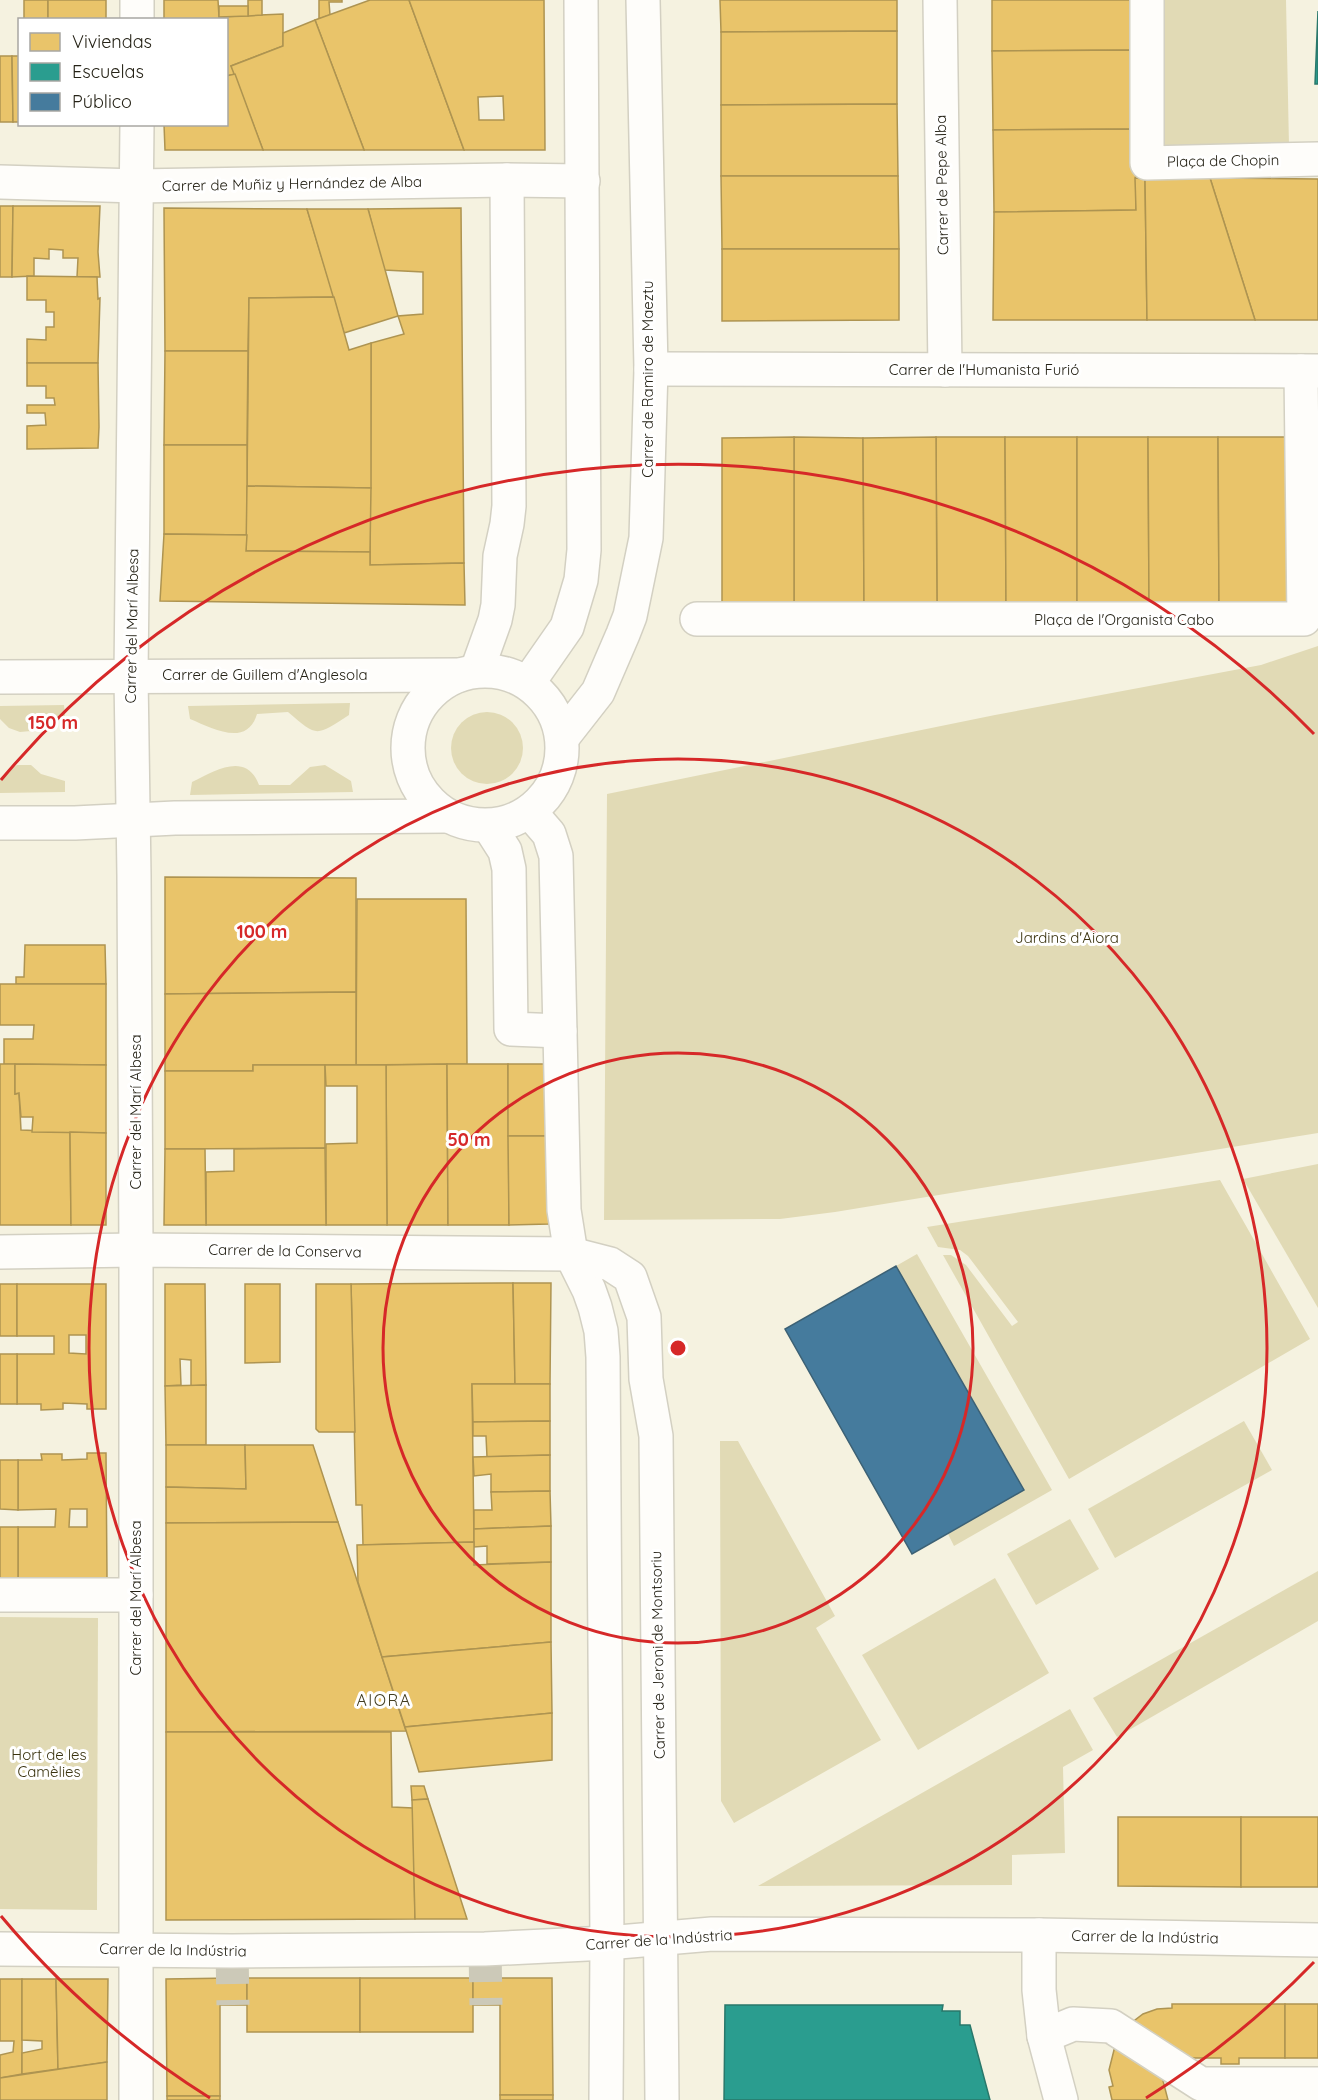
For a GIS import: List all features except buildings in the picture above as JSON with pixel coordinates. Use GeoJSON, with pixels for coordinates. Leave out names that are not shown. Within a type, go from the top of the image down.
{"type":"FeatureCollection","features":[{"type":"Feature","properties":{"kind":"street"},"geometry":{"type":"LineString","coordinates":[[137,0],[137,18]]}},
{"type":"Feature","properties":{"kind":"street"},"geometry":{"type":"LineString","coordinates":[[528,683],[567,627],[581,580],[584,550],[581,0]]}},
{"type":"Feature","properties":{"kind":"street","name":"Carrer de Ramiro de Maeztu"},"geometry":{"type":"LineString","coordinates":[[562,738],[598,692],[630,616],[646,538],[651,369],[643,0]]}},
{"type":"Feature","properties":{"kind":"street","name":"Carrer de Pepe Alba"},"geometry":{"type":"LineString","coordinates":[[940,0],[945,370]]}},
{"type":"Feature","properties":{"kind":"street","name":"Plaça de Chopin"},"geometry":{"type":"LineString","coordinates":[[1148,0],[1147,163],[1318,159]]}},
{"type":"Feature","properties":{"kind":"street","name":"Carrer del Marí Albesa"},"geometry":{"type":"LineString","coordinates":[[136,2100],[136,1250],[131,676],[137,126]]}},
{"type":"Feature","properties":{"kind":"street"},"geometry":{"type":"LineString","coordinates":[[468,672],[495,620],[498,605],[500,555],[509,506],[507,180]]}},
{"type":"Feature","properties":{"kind":"street","name":"Carrer de Muñiz y Hernández de Alba"},"geometry":{"type":"LineString","coordinates":[[0,182],[137,186],[507,180],[583,181]]}},
{"type":"Feature","properties":{"kind":"street","name":"Carrer de l'Humanista Furió"},"geometry":{"type":"LineString","coordinates":[[651,369],[1309,371]]}},
{"type":"Feature","properties":{"kind":"street","name":"Plaça de l'Organista Cabo"},"geometry":{"type":"LineString","coordinates":[[697,619],[1304,619],[1309,371]]}},
{"type":"Feature","properties":{"kind":"street"},"geometry":{"type":"LineString","coordinates":[[494,671],[512,675],[528,683],[544,698],[556,716],[562,738],[562,759],[556,779],[545,797],[530,812],[510,822],[489,825],[467,823],[448,816],[430,802],[417,785],[409,764],[408,741],[413,720],[423,701],[439,685],[468,672],[494,671]]}},
{"type":"Feature","properties":{"kind":"street","name":"Carrer de Guillem d'Anglesola"},"geometry":{"type":"LineString","coordinates":[[0,677],[468,672]]}},
{"type":"Feature","properties":{"kind":"street"},"geometry":{"type":"LineString","coordinates":[[530,812],[549,834],[556,856],[564,1210],[571,1254],[595,1307],[601,1331],[603,1356],[606,2100]]}},
{"type":"Feature","properties":{"kind":"street"},"geometry":{"type":"LineString","coordinates":[[0,823],[448,816]]}},
{"type":"Feature","properties":{"kind":"street"},"geometry":{"type":"LineString","coordinates":[[489,825],[505,851],[509,869],[511,1029],[560,1031]]}},
{"type":"Feature","properties":{"kind":"street","name":"Carrer de la Conserva"},"geometry":{"type":"LineString","coordinates":[[0,1252],[136,1250],[571,1254]]}},
{"type":"Feature","properties":{"kind":"street","name":"Carrer de Jeroni de Montsoriu"},"geometry":{"type":"LineString","coordinates":[[571,1254],[610,1264],[630,1277],[644,1317],[646,1379],[656,1436],[662,2100]]}},
{"type":"Feature","properties":{"kind":"street"},"geometry":{"type":"LineString","coordinates":[[0,1595],[136,1595]]}},
{"type":"Feature","properties":{"kind":"street","name":"Carrer de la Indústria"},"geometry":{"type":"LineString","coordinates":[[0,1950],[485,1949],[607,1943],[712,1934],[1039,1935],[1318,1940]]}},
{"type":"Feature","properties":{"kind":"street"},"geometry":{"type":"LineString","coordinates":[[1039,1935],[1039,1990],[1044,2036],[1061,2100]]}},
{"type":"Feature","properties":{"kind":"street"},"geometry":{"type":"LineString","coordinates":[[1044,2036],[1073,2024],[1111,2026],[1201,2084],[1318,2084]]}},
{"type":"Feature","properties":{"kind":"green space"},"geometry":{"type":"Polygon","coordinates":[[[1162,0],[1286,0],[1289,146],[1161,149],[1162,0]]]}},
{"type":"Feature","properties":{"kind":"green space","name":"Jardins d'Aiora"},"geometry":{"type":"Polygon","coordinates":[[[1318,646],[1318,1133],[780,1219],[604,1220],[607,794],[995,715],[1261,665],[1318,646]]]}},
{"type":"Feature","properties":{"kind":"green space"},"geometry":{"type":"Polygon","coordinates":[[[350,703],[349,715],[323,730],[312,730],[288,712],[257,714],[252,724],[237,733],[228,733],[190,719],[188,706],[350,703]]]}},
{"type":"Feature","properties":{"kind":"green space"},"geometry":{"type":"Polygon","coordinates":[[[64,705],[63,718],[43,723],[31,731],[20,732],[9,728],[0,719],[0,706],[64,705]]]}},
{"type":"Feature","properties":{"kind":"green space"},"geometry":{"type":"Polygon","coordinates":[[[494,712],[513,722],[521,734],[523,748],[521,762],[513,774],[501,782],[480,784],[461,774],[453,762],[451,741],[461,722],[473,714],[494,712]]]}},
{"type":"Feature","properties":{"kind":"green space"},"geometry":{"type":"Polygon","coordinates":[[[17,765],[31,765],[41,774],[65,781],[65,792],[0,793],[0,778],[17,765]]]}},
{"type":"Feature","properties":{"kind":"green space"},"geometry":{"type":"Polygon","coordinates":[[[325,765],[351,781],[353,792],[190,795],[192,782],[229,767],[238,766],[246,769],[259,785],[290,785],[310,767],[325,765]]]}},
{"type":"Feature","properties":{"kind":"green space"},"geometry":{"type":"Polygon","coordinates":[[[1318,1164],[1318,1308],[1243,1179],[1318,1164]]]}},
{"type":"Feature","properties":{"kind":"green space"},"geometry":{"type":"Polygon","coordinates":[[[1220,1180],[1310,1339],[1069,1479],[943,1255],[951,1255],[966,1265],[1012,1326],[1018,1322],[968,1256],[960,1250],[938,1247],[927,1227],[1220,1180]]]}},
{"type":"Feature","properties":{"kind":"green space"},"geometry":{"type":"Polygon","coordinates":[[[917,1254],[1052,1490],[954,1546],[948,1534],[1024,1489],[896,1266],[917,1254]]]}},
{"type":"Feature","properties":{"kind":"green space"},"geometry":{"type":"Polygon","coordinates":[[[1244,1421],[1272,1470],[1115,1558],[1088,1509],[1244,1421]]]}},
{"type":"Feature","properties":{"kind":"green space"},"geometry":{"type":"Polygon","coordinates":[[[720,1441],[738,1441],[835,1616],[816,1628],[881,1740],[734,1823],[721,1801],[720,1441]]]}},
{"type":"Feature","properties":{"kind":"green space"},"geometry":{"type":"Polygon","coordinates":[[[1070,1519],[1099,1569],[1036,1605],[1007,1554],[1070,1519]]]}},
{"type":"Feature","properties":{"kind":"green space"},"geometry":{"type":"Polygon","coordinates":[[[1318,1571],[1318,1621],[1117,1737],[1093,1698],[1318,1571]]]}},
{"type":"Feature","properties":{"kind":"green space"},"geometry":{"type":"Polygon","coordinates":[[[995,1578],[1049,1673],[918,1750],[862,1655],[995,1578]]]}},
{"type":"Feature","properties":{"kind":"green space","name":"Hort de les Camèlies"},"geometry":{"type":"Polygon","coordinates":[[[0,1617],[98,1618],[97,1910],[0,1909],[0,1617]]]}},
{"type":"Feature","properties":{"kind":"green space"},"geometry":{"type":"Polygon","coordinates":[[[1070,1709],[1093,1750],[1063,1767],[1065,1853],[1012,1855],[1012,1885],[758,1886],[1070,1709]]]}},
{"type":"Feature","properties":{"kind":"tunnel"},"geometry":{"type":"LineString","coordinates":[[485,1949],[486,2005]]}},
{"type":"Feature","properties":{"kind":"tunnel"},"geometry":{"type":"LineString","coordinates":[[232,1951],[233,2005]]}},
{"type":"Feature","properties":{"kind":"district","name":"AIORA"},"geometry":{"type":"Point","coordinates":[384,1700]}}]}
